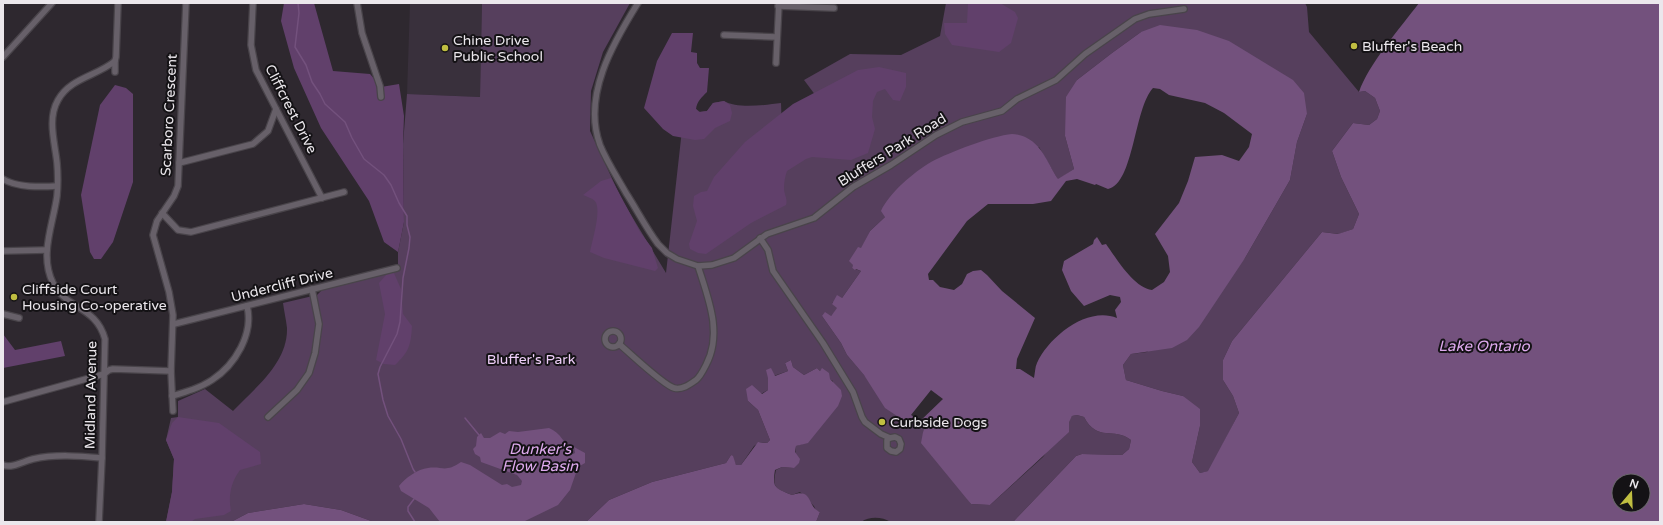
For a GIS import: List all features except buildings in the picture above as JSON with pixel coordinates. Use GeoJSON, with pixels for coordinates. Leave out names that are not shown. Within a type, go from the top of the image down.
{"type":"FeatureCollection","features":[{"type":"Feature","properties":{"kind":"street"},"geometry":{"type":"LineString","coordinates":[[3,57],[49,9],[52,3]]}},
{"type":"Feature","properties":{"kind":"street"},"geometry":{"type":"LineString","coordinates":[[115,72],[118,3]]}},
{"type":"Feature","properties":{"kind":"street","name":"Scarboro Crescent"},"geometry":{"type":"LineString","coordinates":[[173,411],[171,371],[174,324],[172,305],[153,235],[154,227],[174,196],[178,186],[186,3]]}},
{"type":"Feature","properties":{"kind":"street","name":"Cliffcrest Drive"},"geometry":{"type":"LineString","coordinates":[[253,3],[251,45],[256,70],[322,198]]}},
{"type":"Feature","properties":{"kind":"street"},"geometry":{"type":"LineString","coordinates":[[357,3],[359,24],[380,86],[381,96]]}},
{"type":"Feature","properties":{"kind":"street","name":"Bluffers Park Road"},"geometry":{"type":"LineString","coordinates":[[638,3],[617,38],[604,68],[596,100],[596,121],[600,144],[658,244],[667,253],[677,259],[698,266],[712,265],[734,258],[760,238],[773,231],[814,218],[853,187],[891,166],[936,135],[971,119],[1002,111],[1018,99],[1056,80],[1085,54],[1135,19],[1149,14],[1184,9]]}},
{"type":"Feature","properties":{"kind":"street"},"geometry":{"type":"LineString","coordinates":[[776,63],[778,4],[834,8]]}},
{"type":"Feature","properties":{"kind":"street"},"geometry":{"type":"LineString","coordinates":[[724,35],[777,37]]}},
{"type":"Feature","properties":{"kind":"street","name":"Midland Avenue"},"geometry":{"type":"LineString","coordinates":[[99,522],[106,348],[103,332],[92,315],[71,303],[57,289],[48,269],[47,250],[58,186],[58,171],[52,123],[55,105],[72,84],[115,61]]}},
{"type":"Feature","properties":{"kind":"street"},"geometry":{"type":"LineString","coordinates":[[180,163],[253,144],[268,131],[276,109]]}},
{"type":"Feature","properties":{"kind":"street"},"geometry":{"type":"LineString","coordinates":[[3,179],[12,184],[58,186]]}},
{"type":"Feature","properties":{"kind":"street"},"geometry":{"type":"LineString","coordinates":[[162,213],[178,230],[191,232],[344,192]]}},
{"type":"Feature","properties":{"kind":"street"},"geometry":{"type":"LineString","coordinates":[[760,238],[768,250],[773,271],[823,343],[853,392],[865,422],[875,430],[890,438]]}},
{"type":"Feature","properties":{"kind":"street"},"geometry":{"type":"LineString","coordinates":[[3,251],[47,250]]}},
{"type":"Feature","properties":{"kind":"street"},"geometry":{"type":"LineString","coordinates":[[619,344],[665,384],[674,388],[686,388],[699,378],[709,359],[714,341],[714,322],[698,266]]}},
{"type":"Feature","properties":{"kind":"street","name":"Undercliff Drive"},"geometry":{"type":"LineString","coordinates":[[174,324],[397,268]]}},
{"type":"Feature","properties":{"kind":"street"},"geometry":{"type":"LineString","coordinates":[[268,417],[297,390],[309,373],[315,353],[319,324],[312,289]]}},
{"type":"Feature","properties":{"kind":"street"},"geometry":{"type":"LineString","coordinates":[[172,396],[190,391],[213,380],[230,364],[242,346],[246,335],[249,316],[247,306]]}},
{"type":"Feature","properties":{"kind":"street"},"geometry":{"type":"LineString","coordinates":[[3,314],[19,318]]}},
{"type":"Feature","properties":{"kind":"street"},"geometry":{"type":"LineString","coordinates":[[3,402],[104,374],[113,369],[171,371]]}},
{"type":"Feature","properties":{"kind":"street"},"geometry":{"type":"LineString","coordinates":[[4,466],[10,466],[56,455],[102,458]]}},
{"type":"Feature","properties":{"kind":"shaded area"},"geometry":{"type":"Polygon","coordinates":[[[284,3],[314,3],[333,71],[370,74],[381,87],[399,84],[404,116],[404,222],[398,252],[384,242],[369,201],[321,128],[294,68],[281,21],[284,3]]]}},
{"type":"Feature","properties":{"kind":"shaded area","name":"Chine Drive Public School"},"geometry":{"type":"Polygon","coordinates":[[[410,3],[482,3],[480,97],[407,94],[410,3]]]}},
{"type":"Feature","properties":{"kind":"shaded area"},"geometry":{"type":"Polygon","coordinates":[[[968,3],[1000,3],[1015,12],[1018,18],[1011,43],[999,52],[952,45],[945,34],[944,23],[967,23],[968,3]]]}},
{"type":"Feature","properties":{"kind":"shaded area"},"geometry":{"type":"Polygon","coordinates":[[[672,33],[693,33],[691,52],[697,53],[697,63],[700,68],[709,68],[707,92],[699,101],[696,109],[699,112],[707,111],[713,103],[724,101],[730,105],[732,113],[730,121],[715,128],[704,139],[695,140],[673,136],[663,129],[644,108],[657,61],[672,33]]]}},
{"type":"Feature","properties":{"kind":"shaded area"},"geometry":{"type":"Polygon","coordinates":[[[879,67],[906,73],[906,87],[900,101],[893,100],[885,89],[877,92],[873,101],[872,117],[875,129],[868,153],[851,160],[812,157],[806,159],[787,171],[784,186],[787,201],[786,205],[751,223],[706,254],[698,253],[690,249],[689,244],[697,221],[693,206],[694,196],[701,192],[707,191],[714,177],[745,142],[793,104],[858,70],[879,67]]]}},
{"type":"Feature","properties":{"kind":"shaded area"},"geometry":{"type":"Polygon","coordinates":[[[115,85],[126,88],[133,94],[133,182],[113,242],[101,259],[94,259],[90,252],[81,195],[100,105],[115,85]]]}},
{"type":"Feature","properties":{"kind":"shaded area"},"geometry":{"type":"Polygon","coordinates":[[[611,178],[640,232],[652,248],[658,268],[655,271],[604,258],[590,252],[597,218],[597,205],[594,200],[583,195],[601,181],[611,178]]]}},
{"type":"Feature","properties":{"kind":"shaded area"},"geometry":{"type":"Polygon","coordinates":[[[393,271],[401,289],[403,314],[412,326],[408,348],[395,365],[384,364],[376,360],[385,314],[379,283],[386,275],[393,271]]]}},
{"type":"Feature","properties":{"kind":"shaded area"},"geometry":{"type":"Polygon","coordinates":[[[3,334],[15,350],[61,341],[65,356],[3,368],[3,334]]]}},
{"type":"Feature","properties":{"kind":"shaded area"},"geometry":{"type":"Polygon","coordinates":[[[178,417],[219,423],[260,452],[261,464],[240,470],[234,479],[231,489],[231,511],[224,515],[195,519],[191,522],[166,522],[172,492],[174,459],[166,440],[172,423],[178,417]]]}},
{"type":"Feature","properties":{"kind":"green space","name":"Bluffer's Park"},"geometry":{"type":"Polygon","coordinates":[[[482,3],[630,3],[603,52],[591,91],[590,131],[622,200],[666,273],[685,103],[696,104],[696,109],[700,112],[707,111],[713,103],[724,101],[744,106],[781,103],[782,133],[822,104],[804,80],[850,54],[901,55],[940,36],[946,3],[1305,3],[1307,7],[1309,32],[1359,92],[1365,91],[1375,98],[1380,111],[1377,119],[1369,125],[1353,123],[1332,151],[1341,177],[1359,214],[1353,229],[1339,234],[1322,232],[1232,341],[1223,360],[1223,380],[1233,396],[1239,413],[1209,471],[1200,473],[1192,462],[1200,426],[1183,396],[1126,380],[1123,365],[1131,354],[1147,352],[1245,258],[1290,180],[1297,142],[1307,114],[1141,32],[1077,80],[1065,136],[1074,169],[1058,180],[1039,147],[885,217],[870,231],[852,268],[861,271],[842,298],[832,303],[838,308],[831,316],[822,316],[841,343],[847,355],[903,420],[914,422],[924,427],[923,433],[971,504],[990,505],[1043,457],[1072,416],[1077,415],[1084,417],[1089,425],[1095,430],[1118,434],[1131,440],[1129,449],[1122,455],[1082,454],[1076,456],[1013,522],[891,522],[876,518],[861,522],[816,522],[820,512],[816,511],[814,506],[800,492],[792,495],[782,491],[776,487],[774,481],[776,470],[782,467],[794,468],[796,446],[802,444],[833,381],[829,379],[822,369],[820,371],[817,368],[804,375],[793,367],[791,360],[785,363],[788,371],[768,378],[768,390],[748,401],[758,410],[770,440],[767,443],[760,442],[754,446],[741,465],[736,465],[731,455],[726,463],[652,482],[609,500],[586,522],[374,522],[341,510],[304,504],[248,513],[231,522],[166,522],[172,492],[174,459],[166,440],[171,418],[178,417],[178,401],[205,389],[233,411],[269,374],[282,352],[286,341],[287,328],[283,303],[317,295],[322,290],[398,270],[398,252],[404,222],[403,144],[407,94],[480,97],[482,3]]]}},
{"type":"Feature","properties":{"kind":"water","name":"Lake Ontario"},"geometry":{"type":"Polygon","coordinates":[[[1419,3],[1660,3],[1660,522],[1013,522],[1076,456],[1082,454],[1122,455],[1129,449],[1131,440],[1118,434],[1095,430],[1089,425],[1084,417],[1077,415],[1072,416],[1069,422],[1069,432],[990,505],[971,504],[921,443],[924,427],[914,422],[903,420],[885,408],[864,375],[847,355],[841,343],[822,316],[825,312],[831,316],[837,308],[832,304],[837,295],[842,298],[861,271],[852,268],[853,265],[849,261],[858,247],[861,248],[870,231],[885,217],[881,211],[885,204],[896,190],[924,166],[971,145],[1004,135],[1014,134],[1027,138],[1037,146],[1058,179],[1074,169],[1065,136],[1066,97],[1077,80],[1141,32],[1160,25],[1197,30],[1229,41],[1293,80],[1304,93],[1307,114],[1297,142],[1290,180],[1245,258],[1199,327],[1187,340],[1172,348],[1131,354],[1123,365],[1126,380],[1183,396],[1200,409],[1200,426],[1192,462],[1200,473],[1208,471],[1239,413],[1233,396],[1223,380],[1223,360],[1232,341],[1322,232],[1338,234],[1353,229],[1359,214],[1341,177],[1332,151],[1353,123],[1369,125],[1377,119],[1380,111],[1375,98],[1365,91],[1359,92],[1363,81],[1377,58],[1419,3]],[[1153,88],[1147,98],[1129,160],[1117,184],[1108,189],[1077,179],[1066,181],[1051,201],[1033,204],[988,204],[967,221],[928,274],[929,280],[933,280],[940,287],[954,290],[962,284],[967,274],[973,271],[981,270],[1002,291],[1035,318],[1017,359],[1016,369],[1020,369],[1034,378],[1036,365],[1043,353],[1050,343],[1070,326],[1094,316],[1105,315],[1117,318],[1115,310],[1121,302],[1120,297],[1110,295],[1084,306],[1071,291],[1062,270],[1064,261],[1093,244],[1097,237],[1102,245],[1106,244],[1132,278],[1145,288],[1152,290],[1164,282],[1170,272],[1168,256],[1155,234],[1179,203],[1188,181],[1195,157],[1222,155],[1239,161],[1249,147],[1252,134],[1224,113],[1205,103],[1169,95],[1160,89],[1153,88]]]}},
{"type":"Feature","properties":{"kind":"water"},"geometry":{"type":"Polygon","coordinates":[[[791,360],[793,367],[804,375],[817,368],[820,371],[822,368],[829,373],[830,379],[841,390],[842,396],[838,406],[808,443],[796,446],[795,452],[800,459],[799,463],[794,468],[782,467],[775,470],[774,481],[776,487],[792,495],[799,493],[807,496],[816,510],[820,512],[816,522],[586,522],[609,500],[652,482],[726,463],[731,455],[733,456],[736,465],[741,465],[758,442],[767,443],[770,440],[758,410],[748,401],[746,389],[752,385],[762,394],[768,390],[766,370],[771,368],[775,376],[788,371],[785,363],[791,360]]]}},
{"type":"Feature","properties":{"kind":"water","name":"Dunker's Flow Basin"},"geometry":{"type":"Polygon","coordinates":[[[549,428],[560,436],[573,454],[575,453],[574,447],[585,453],[585,463],[578,467],[570,490],[558,505],[523,522],[440,522],[429,508],[401,491],[399,486],[408,477],[416,472],[428,468],[447,468],[461,462],[470,465],[502,485],[507,484],[512,487],[521,485],[522,481],[517,475],[481,462],[480,457],[475,454],[473,449],[476,446],[477,437],[481,433],[484,438],[490,438],[500,432],[505,434],[509,431],[518,432],[549,428]]]}},
{"type":"Feature","properties":{"kind":"water"},"geometry":{"type":"Polygon","coordinates":[[[304,504],[341,510],[374,522],[231,522],[248,513],[304,504]]]}},
{"type":"Feature","properties":{"kind":"pier"},"geometry":{"type":"Polygon","coordinates":[[[931,390],[943,399],[917,424],[914,422],[918,419],[911,415],[931,390]]]}},
{"type":"Feature","properties":{"kind":"waterway"},"geometry":{"type":"LineString","coordinates":[[298,3],[299,13],[295,47],[306,65],[312,82],[325,104],[345,122],[364,159],[384,175],[391,185],[407,216],[407,225],[410,237],[403,278],[400,322],[397,334],[378,374],[388,416],[401,439],[415,472]]}},
{"type":"Feature","properties":{"kind":"waterway"},"geometry":{"type":"LineString","coordinates":[[465,418],[479,435]]}},
{"type":"Feature","properties":{"kind":"waterway"},"geometry":{"type":"LineString","coordinates":[[414,499],[408,507],[408,511],[415,522]]}},
{"type":"Feature","properties":{"kind":"place","name":"Bluffer's Beach"},"geometry":{"type":"Point","coordinates":[1354,46]}},
{"type":"Feature","properties":{"kind":"place","name":"Chine Drive Public School"},"geometry":{"type":"Point","coordinates":[445,48]}},
{"type":"Feature","properties":{"kind":"place","name":"Cliffside Court Housing Co-operative"},"geometry":{"type":"Point","coordinates":[14,297]}},
{"type":"Feature","properties":{"kind":"place","name":"Curbside Dogs"},"geometry":{"type":"Point","coordinates":[882,422]}}]}
